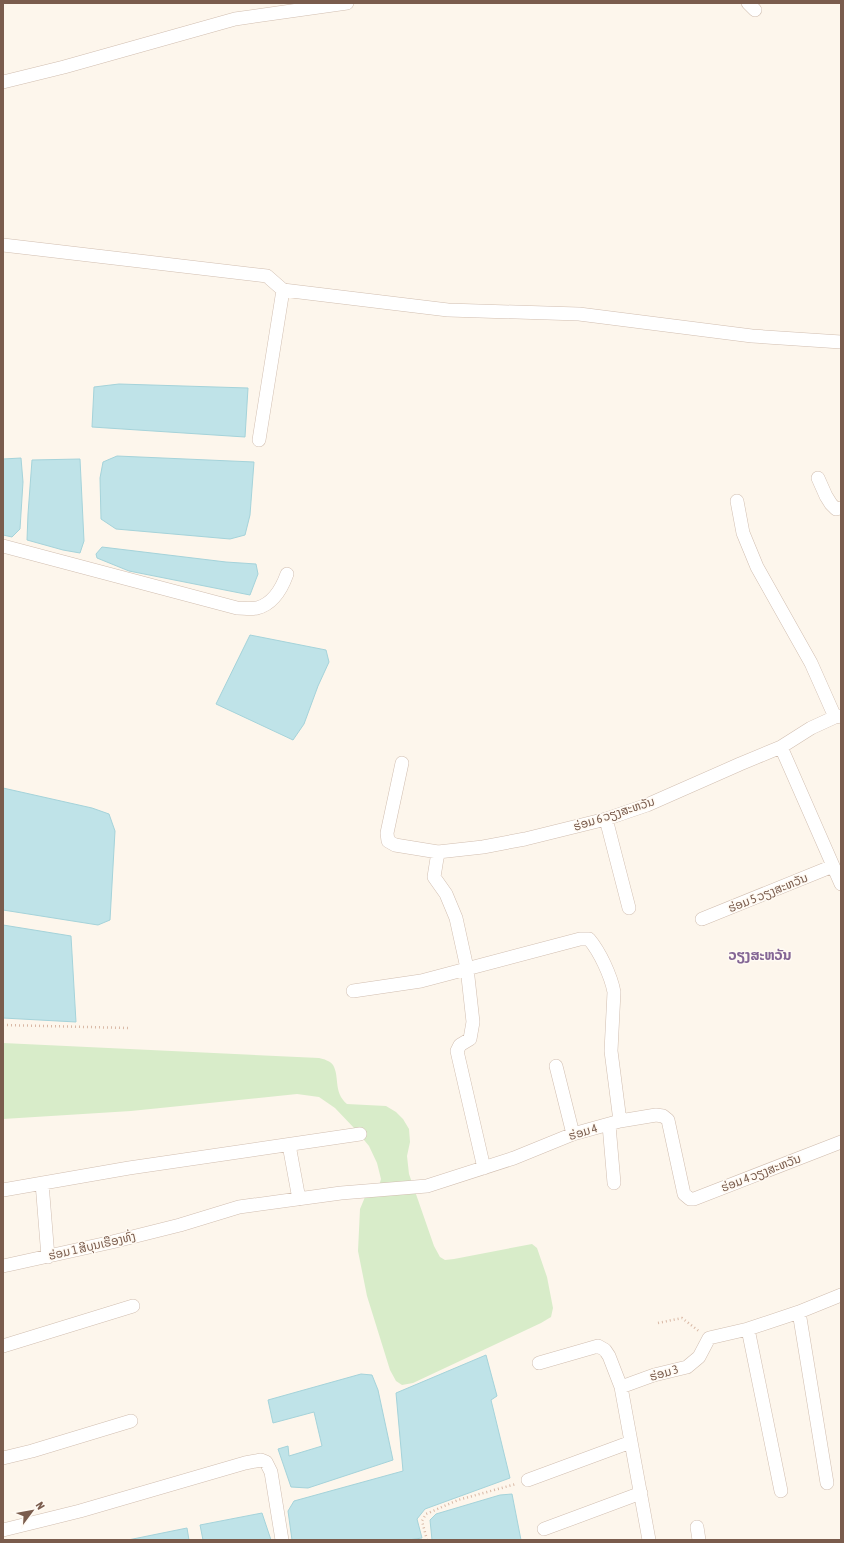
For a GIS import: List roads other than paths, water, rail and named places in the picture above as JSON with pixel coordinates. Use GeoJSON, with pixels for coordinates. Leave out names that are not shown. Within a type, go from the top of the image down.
{"type":"FeatureCollection","features":[{"type":"Feature","properties":{"kind":"street"},"geometry":{"type":"LineString","coordinates":[[3,82],[64,67],[235,19],[347,3]]}},
{"type":"Feature","properties":{"kind":"street"},"geometry":{"type":"LineString","coordinates":[[3,245],[267,276],[283,290],[448,310],[579,314],[752,336],[841,342]]}},
{"type":"Feature","properties":{"kind":"street"},"geometry":{"type":"LineString","coordinates":[[259,440],[283,290]]}},
{"type":"Feature","properties":{"kind":"street"},"geometry":{"type":"LineString","coordinates":[[818,478],[831,504],[836,509],[841,508]]}},
{"type":"Feature","properties":{"kind":"street"},"geometry":{"type":"LineString","coordinates":[[737,501],[743,533],[757,567],[811,663],[838,716]]}},
{"type":"Feature","properties":{"kind":"street"},"geometry":{"type":"LineString","coordinates":[[3,546],[237,608],[256,608],[270,602],[282,586],[287,574]]}},
{"type":"Feature","properties":{"kind":"street","name":"ຮ່ອມ 6 ວຽງສະຫວັນ"},"geometry":{"type":"LineString","coordinates":[[402,763],[387,833],[388,841],[395,845],[438,852],[483,847],[525,839],[606,819],[647,805],[781,747],[811,728],[838,716]]}},
{"type":"Feature","properties":{"kind":"street"},"geometry":{"type":"LineString","coordinates":[[781,747],[841,884]]}},
{"type":"Feature","properties":{"kind":"street"},"geometry":{"type":"LineString","coordinates":[[606,819],[629,908]]}},
{"type":"Feature","properties":{"kind":"street"},"geometry":{"type":"LineString","coordinates":[[438,852],[434,877],[446,894],[456,918],[467,968],[473,1022],[470,1039],[460,1045],[457,1052],[484,1168]]}},
{"type":"Feature","properties":{"kind":"street","name":"ຮ່ອມ 5 ວຽງສະຫວັນ"},"geometry":{"type":"LineString","coordinates":[[702,919],[833,866]]}},
{"type":"Feature","properties":{"kind":"street"},"geometry":{"type":"LineString","coordinates":[[353,991],[420,981],[580,939],[589,939],[595,946],[612,984],[614,992],[611,1051],[614,1123],[614,1183]]}},
{"type":"Feature","properties":{"kind":"street"},"geometry":{"type":"LineString","coordinates":[[556,1066],[573,1134]]}},
{"type":"Feature","properties":{"kind":"street","name":"ຮ່ອມ 4"},"geometry":{"type":"LineString","coordinates":[[298,1199],[341,1193],[427,1186],[514,1158],[573,1134],[614,1123],[656,1115],[663,1116],[668,1120],[684,1194]]}},
{"type":"Feature","properties":{"kind":"street"},"geometry":{"type":"LineString","coordinates":[[3,1190],[360,1134]]}},
{"type":"Feature","properties":{"kind":"street","name":"ຮ່ອມ 4 ວຽງສະຫວັນ"},"geometry":{"type":"LineString","coordinates":[[684,1194],[690,1200],[694,1200],[841,1142]]}},
{"type":"Feature","properties":{"kind":"street"},"geometry":{"type":"LineString","coordinates":[[288,1145],[298,1199]]}},
{"type":"Feature","properties":{"kind":"street"},"geometry":{"type":"LineString","coordinates":[[42,1183],[48,1257]]}},
{"type":"Feature","properties":{"kind":"street","name":"ຮ່ອມ 1 ສີບຸນເຮືອງທົ່ງ"},"geometry":{"type":"LineString","coordinates":[[3,1266],[48,1257],[180,1225],[239,1207],[298,1199]]}},
{"type":"Feature","properties":{"kind":"street"},"geometry":{"type":"LineString","coordinates":[[781,1490],[748,1329],[799,1312],[841,1295]]}},
{"type":"Feature","properties":{"kind":"street"},"geometry":{"type":"LineString","coordinates":[[3,1346],[133,1306]]}},
{"type":"Feature","properties":{"kind":"street"},"geometry":{"type":"LineString","coordinates":[[799,1312],[827,1483]]}},
{"type":"Feature","properties":{"kind":"street","name":"ຮ່ອມ 3"},"geometry":{"type":"LineString","coordinates":[[621,1387],[654,1375],[687,1367],[699,1357],[708,1338],[748,1329]]}},
{"type":"Feature","properties":{"kind":"street"},"geometry":{"type":"LineString","coordinates":[[539,1363],[598,1346],[605,1350],[609,1356],[621,1387],[649,1540]]}},
{"type":"Feature","properties":{"kind":"street"},"geometry":{"type":"LineString","coordinates":[[3,1458],[32,1451],[131,1421]]}},
{"type":"Feature","properties":{"kind":"street"},"geometry":{"type":"LineString","coordinates":[[528,1480],[631,1442]]}},
{"type":"Feature","properties":{"kind":"street"},"geometry":{"type":"LineString","coordinates":[[3,1530],[80,1511],[245,1463],[260,1460],[266,1462],[271,1472],[282,1540]]}},
{"type":"Feature","properties":{"kind":"street"},"geometry":{"type":"LineString","coordinates":[[544,1529],[641,1493]]}},
{"type":"Feature","properties":{"kind":"street"},"geometry":{"type":"LineString","coordinates":[[696,1527],[699,1540]]}},
{"type":"Feature","properties":{"kind":"water"},"geometry":{"type":"Polygon","coordinates":[[[119,384],[248,388],[245,437],[92,427],[94,387],[119,384]]]}},
{"type":"Feature","properties":{"kind":"water"},"geometry":{"type":"Polygon","coordinates":[[[117,456],[254,462],[250,515],[245,535],[230,539],[116,529],[101,519],[100,478],[103,462],[117,456]]]}},
{"type":"Feature","properties":{"kind":"water"},"geometry":{"type":"Polygon","coordinates":[[[21,458],[23,482],[20,529],[12,537],[3,535],[3,459],[21,458]]]}},
{"type":"Feature","properties":{"kind":"water"},"geometry":{"type":"Polygon","coordinates":[[[80,459],[84,541],[80,553],[27,540],[32,460],[80,459]]]}},
{"type":"Feature","properties":{"kind":"water"},"geometry":{"type":"Polygon","coordinates":[[[102,547],[226,562],[256,564],[258,574],[250,595],[129,571],[97,558],[96,554],[102,547]]]}},
{"type":"Feature","properties":{"kind":"water"},"geometry":{"type":"Polygon","coordinates":[[[250,635],[326,650],[329,662],[318,686],[304,724],[293,740],[216,704],[250,635]]]}},
{"type":"Feature","properties":{"kind":"water"},"geometry":{"type":"Polygon","coordinates":[[[3,788],[92,808],[109,814],[115,831],[110,920],[98,925],[3,910],[3,788]]]}},
{"type":"Feature","properties":{"kind":"water"},"geometry":{"type":"Polygon","coordinates":[[[3,925],[71,936],[76,1022],[3,1018],[3,925]]]}},
{"type":"Feature","properties":{"kind":"water"},"geometry":{"type":"Polygon","coordinates":[[[486,1355],[497,1396],[491,1400],[510,1478],[425,1509],[417,1519],[422,1538],[408,1540],[292,1540],[288,1511],[294,1501],[403,1471],[396,1393],[486,1355]]]}},
{"type":"Feature","properties":{"kind":"water"},"geometry":{"type":"Polygon","coordinates":[[[361,1374],[372,1375],[378,1390],[393,1460],[308,1488],[291,1487],[278,1449],[288,1446],[289,1456],[322,1446],[314,1412],[273,1423],[268,1400],[361,1374]]]}},
{"type":"Feature","properties":{"kind":"water"},"geometry":{"type":"Polygon","coordinates":[[[512,1494],[521,1540],[432,1540],[430,1520],[436,1514],[500,1495],[512,1494]]]}},
{"type":"Feature","properties":{"kind":"water"},"geometry":{"type":"Polygon","coordinates":[[[262,1513],[271,1540],[203,1540],[200,1525],[262,1513]]]}},
{"type":"Feature","properties":{"kind":"water"},"geometry":{"type":"Polygon","coordinates":[[[187,1528],[189,1540],[128,1540],[187,1528]]]}},
{"type":"Feature","properties":{"kind":"district","name":"ວຽງສະຫວັນ"},"geometry":{"type":"Point","coordinates":[760,955]}}]}
